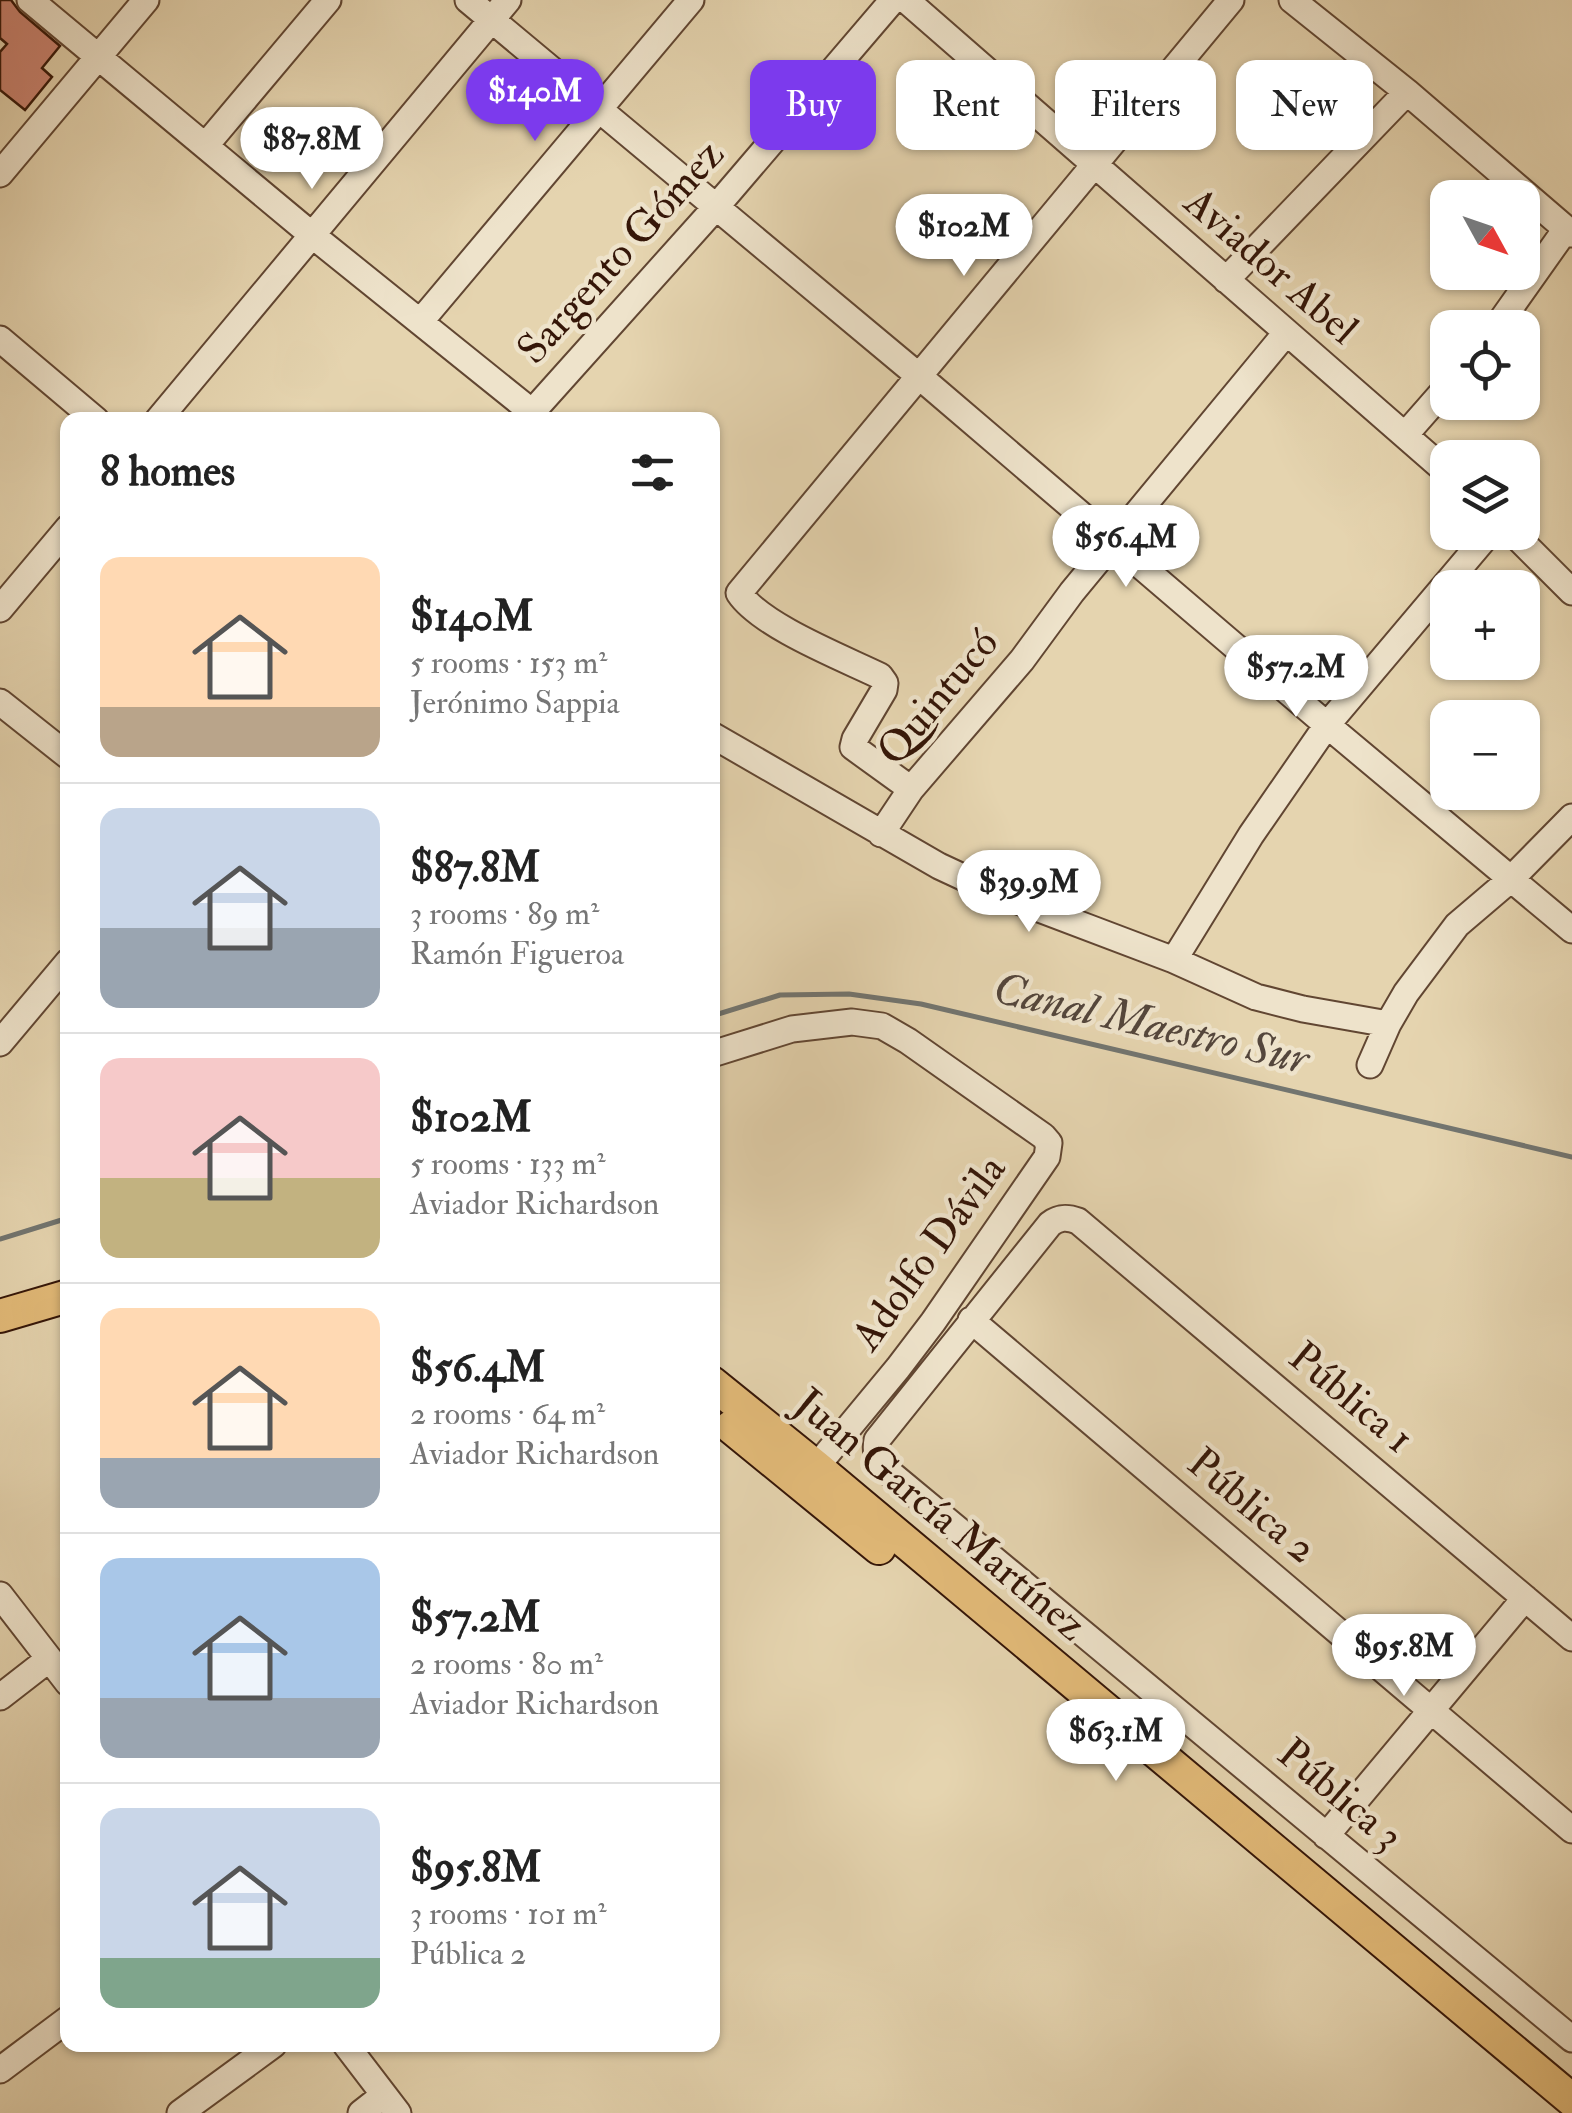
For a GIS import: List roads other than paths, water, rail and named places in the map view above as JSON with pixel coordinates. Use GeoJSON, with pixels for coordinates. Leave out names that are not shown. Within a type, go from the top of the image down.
{"type":"FeatureCollection","features":[{"type":"Feature","properties":{"kind":"main road"},"geometry":{"type":"LineString","coordinates":[[0,1295],[60,1277]]}},
{"type":"Feature","properties":{"kind":"main road"},"geometry":{"type":"LineString","coordinates":[[0,1316],[60,1298]]}},
{"type":"Feature","properties":{"kind":"main road","name":"Juan García Martínez"},"geometry":{"type":"LineString","coordinates":[[720,1389],[1572,2100]]}},
{"type":"Feature","properties":{"kind":"main road","name":"Juan García Martínez"},"geometry":{"type":"LineString","coordinates":[[720,1418],[1296,1892],[1556,2113]]}},
{"type":"Feature","properties":{"kind":"street"},"geometry":{"type":"LineString","coordinates":[[30,0],[524,412]]}},
{"type":"Feature","properties":{"kind":"street"},"geometry":{"type":"LineString","coordinates":[[0,174],[146,0]]}},
{"type":"Feature","properties":{"kind":"street"},"geometry":{"type":"LineString","coordinates":[[206,145],[328,0]]}},
{"type":"Feature","properties":{"kind":"street"},"geometry":{"type":"LineString","coordinates":[[468,0],[500,10],[600,108],[1572,930]]}},
{"type":"Feature","properties":{"kind":"street"},"geometry":{"type":"LineString","coordinates":[[420,322],[691,0]]}},
{"type":"Feature","properties":{"kind":"street","name":"Sargento Gómez"},"geometry":{"type":"LineString","coordinates":[[533,412],[716,207],[892,0]]}},
{"type":"Feature","properties":{"kind":"street","name":"Aviador Abel"},"geometry":{"type":"LineString","coordinates":[[906,0],[1430,457]]}},
{"type":"Feature","properties":{"kind":"street"},"geometry":{"type":"LineString","coordinates":[[911,789],[853,747],[884,690],[885,682],[880,676],[772,623],[745,603],[739,593],[1231,0]]}},
{"type":"Feature","properties":{"kind":"street"},"geometry":{"type":"LineString","coordinates":[[1292,0],[1569,231],[1510,310]]}},
{"type":"Feature","properties":{"kind":"street"},"geometry":{"type":"LineString","coordinates":[[165,412],[500,10]]}},
{"type":"Feature","properties":{"kind":"street"},"geometry":{"type":"LineString","coordinates":[[1226,280],[1407,92]]}},
{"type":"Feature","properties":{"kind":"street","name":"Quintucó"},"geometry":{"type":"LineString","coordinates":[[881,834],[911,789],[1022,660],[1072,592],[1286,334]]}},
{"type":"Feature","properties":{"kind":"street"},"geometry":{"type":"LineString","coordinates":[[0,339],[87,412]]}},
{"type":"Feature","properties":{"kind":"street"},"geometry":{"type":"LineString","coordinates":[[1405,435],[1430,407]]}},
{"type":"Feature","properties":{"kind":"street"},"geometry":{"type":"LineString","coordinates":[[0,609],[60,538]]}},
{"type":"Feature","properties":{"kind":"street"},"geometry":{"type":"LineString","coordinates":[[1174,960],[1251,835],[1327,725],[1475,550]]}},
{"type":"Feature","properties":{"kind":"street"},"geometry":{"type":"LineString","coordinates":[[1530,550],[1572,592]]}},
{"type":"Feature","properties":{"kind":"street"},"geometry":{"type":"LineString","coordinates":[[0,702],[60,750]]}},
{"type":"Feature","properties":{"kind":"street"},"geometry":{"type":"LineString","coordinates":[[720,739],[881,834],[997,894],[1281,1004],[1388,1024]]}},
{"type":"Feature","properties":{"kind":"street"},"geometry":{"type":"LineString","coordinates":[[1370,1065],[1406,993],[1457,925],[1511,879],[1572,817]]}},
{"type":"Feature","properties":{"kind":"street"},"geometry":{"type":"LineString","coordinates":[[1,1039],[60,971]]}},
{"type":"Feature","properties":{"kind":"street","name":"Adolfo Dávila"},"geometry":{"type":"LineString","coordinates":[[720,1052],[792,1029],[852,1022],[882,1026],[1049,1142],[1047,1157],[934,1322],[816,1466]]}},
{"type":"Feature","properties":{"kind":"street","name":"Pública 1"},"geometry":{"type":"LineString","coordinates":[[971,1320],[1050,1224],[1060,1218],[1078,1220],[1572,1638]]}},
{"type":"Feature","properties":{"kind":"street","name":"Pública 3"},"geometry":{"type":"LineString","coordinates":[[971,1320],[877,1440],[876,1454],[884,1468],[1572,2039]]}},
{"type":"Feature","properties":{"kind":"street","name":"Pública 2"},"geometry":{"type":"LineString","coordinates":[[971,1320],[1572,1830]]}},
{"type":"Feature","properties":{"kind":"street"},"geometry":{"type":"LineString","coordinates":[[0,1595],[60,1673]]}},
{"type":"Feature","properties":{"kind":"street"},"geometry":{"type":"LineString","coordinates":[[1326,1836],[1525,1598]]}},
{"type":"Feature","properties":{"kind":"street"},"geometry":{"type":"LineString","coordinates":[[0,1697],[49,1659]]}},
{"type":"Feature","properties":{"kind":"street"},"geometry":{"type":"LineString","coordinates":[[0,2070],[60,2024]]}},
{"type":"Feature","properties":{"kind":"street"},"geometry":{"type":"LineString","coordinates":[[180,2113],[263,2052]]}},
{"type":"Feature","properties":{"kind":"street"},"geometry":{"type":"LineString","coordinates":[[351,2052],[391,2104],[360,2113]]}},
{"type":"Feature","properties":{"kind":"waterway","name":"Canal Maestro Sur"},"geometry":{"type":"LineString","coordinates":[[720,1014],[780,995],[849,994],[921,1004],[1572,1157]]}},
{"type":"Feature","properties":{"kind":"waterway","name":"Canal Maestro Sur"},"geometry":{"type":"LineString","coordinates":[[0,1239],[60,1220]]}}]}
